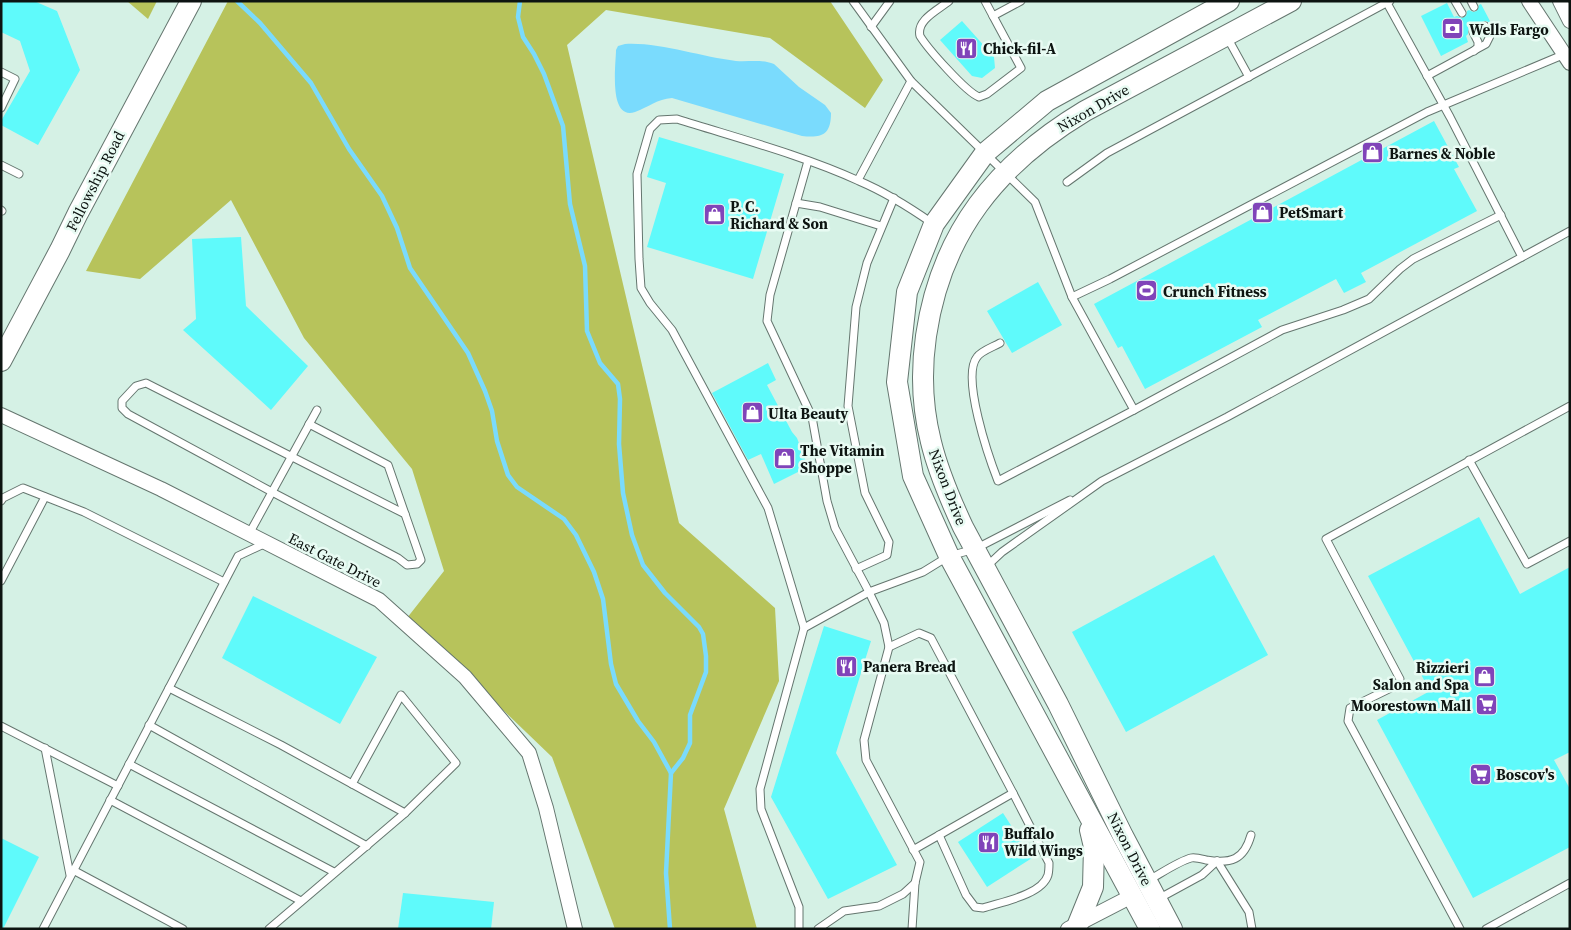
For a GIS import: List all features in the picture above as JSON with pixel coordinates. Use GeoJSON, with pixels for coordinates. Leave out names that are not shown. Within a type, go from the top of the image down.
{"type":"FeatureCollection","features":[{"type":"Feature","properties":{"kind":"street","name":"Fellowship Road"},"geometry":{"type":"LineString","coordinates":[[1,361],[191,1]]}},
{"type":"Feature","properties":{"kind":"street","name":"Nixon Drive"},"geometry":{"type":"LineString","coordinates":[[1172,929],[1146,882],[1058,704],[974,549],[938,470],[930,440],[925,409],[924,348],[935,291],[954,245],[973,211],[1004,173],[1034,145],[1058,127],[1291,1]]}},
{"type":"Feature","properties":{"kind":"street"},"geometry":{"type":"LineString","coordinates":[[1529,1],[1568,56]]}},
{"type":"Feature","properties":{"kind":"street"},"geometry":{"type":"LineString","coordinates":[[1560,1],[1570,22]]}},
{"type":"Feature","properties":{"kind":"street","name":"Nixon Drive"},"geometry":{"type":"LineString","coordinates":[[1150,929],[949,556],[913,476],[897,382],[907,292],[934,224],[984,153],[1047,101],[1217,4]]}},
{"type":"Feature","properties":{"kind":"street","name":"East Gate Drive"},"geometry":{"type":"LineString","coordinates":[[1,415],[170,493],[379,600],[465,677],[528,753],[546,808],[575,929]]}},
{"type":"Feature","properties":{"kind":"street"},"geometry":{"type":"LineString","coordinates":[[1073,926],[1093,886],[1094,847],[1086,811]]}},
{"type":"Feature","properties":{"kind":"street"},"geometry":{"type":"LineString","coordinates":[[1073,926],[1132,896],[1146,882]]}},
{"type":"Feature","properties":{"kind":"street"},"geometry":{"type":"LineString","coordinates":[[1132,896],[1156,900]]}},
{"type":"Feature","properties":{"kind":"lane"},"geometry":{"type":"LineString","coordinates":[[853,1],[911,81],[1035,202],[1072,297],[1134,410]]}},
{"type":"Feature","properties":{"kind":"lane"},"geometry":{"type":"LineString","coordinates":[[871,27],[890,1]]}},
{"type":"Feature","properties":{"kind":"lane"},"geometry":{"type":"LineString","coordinates":[[950,1],[922,22],[918,32],[922,40],[976,96],[984,96],[1020,68],[985,1]]}},
{"type":"Feature","properties":{"kind":"lane"},"geometry":{"type":"LineString","coordinates":[[993,16],[1021,1]]}},
{"type":"Feature","properties":{"kind":"lane"},"geometry":{"type":"LineString","coordinates":[[1455,1],[1462,13]]}},
{"type":"Feature","properties":{"kind":"lane"},"geometry":{"type":"LineString","coordinates":[[1068,182],[1107,153],[1389,2],[1522,256]]}},
{"type":"Feature","properties":{"kind":"lane"},"geometry":{"type":"LineString","coordinates":[[1427,76],[1472,52],[1488,41],[1489,34],[1485,26]]}},
{"type":"Feature","properties":{"kind":"lane"},"geometry":{"type":"LineString","coordinates":[[1472,52],[1478,47],[1478,42],[1473,32]]}},
{"type":"Feature","properties":{"kind":"lane"},"geometry":{"type":"LineString","coordinates":[[1227,36],[1249,77]]}},
{"type":"Feature","properties":{"kind":"lane"},"geometry":{"type":"LineString","coordinates":[[1072,297],[1110,280],[1414,119],[1443,105],[1568,56]]}},
{"type":"Feature","properties":{"kind":"lane"},"geometry":{"type":"LineString","coordinates":[[1,72],[15,79],[1,108]]}},
{"type":"Feature","properties":{"kind":"lane"},"geometry":{"type":"LineString","coordinates":[[858,180],[911,81]]}},
{"type":"Feature","properties":{"kind":"lane"},"geometry":{"type":"LineString","coordinates":[[799,929],[800,908],[761,808],[760,789],[804,628],[768,508],[672,330],[650,303],[641,288],[638,259],[637,174],[650,129],[659,120],[677,119],[808,161],[858,180],[894,198],[934,224]]}},
{"type":"Feature","properties":{"kind":"lane"},"geometry":{"type":"LineString","coordinates":[[808,161],[770,295],[767,320],[812,417],[827,502],[835,528],[884,623],[889,647],[864,740],[866,760],[920,862],[915,883],[912,929]]}},
{"type":"Feature","properties":{"kind":"lane"},"geometry":{"type":"LineString","coordinates":[[1,165],[19,174]]}},
{"type":"Feature","properties":{"kind":"lane"},"geometry":{"type":"LineString","coordinates":[[856,568],[888,555],[889,542],[865,493],[848,406],[856,307],[867,263],[894,198]]}},
{"type":"Feature","properties":{"kind":"lane"},"geometry":{"type":"LineString","coordinates":[[796,203],[820,207],[881,226]]}},
{"type":"Feature","properties":{"kind":"lane"},"geometry":{"type":"LineString","coordinates":[[1000,343],[977,356],[972,381],[981,432],[998,481],[1282,330],[1343,310],[1369,299],[1400,269],[1414,259],[1501,214]]}},
{"type":"Feature","properties":{"kind":"lane"},"geometry":{"type":"LineString","coordinates":[[804,628],[869,592],[923,572],[949,556],[974,549],[1090,489],[1120,471],[1227,417],[1570,231]]}},
{"type":"Feature","properties":{"kind":"lane"},"geometry":{"type":"LineString","coordinates":[[309,424],[388,465],[421,560],[417,564],[407,565],[398,558],[128,414],[122,408],[122,401],[136,386],[146,383],[405,514]]}},
{"type":"Feature","properties":{"kind":"lane"},"geometry":{"type":"LineString","coordinates":[[1460,929],[1348,721],[1350,708],[1399,684],[1400,679],[1326,539],[1570,406]]}},
{"type":"Feature","properties":{"kind":"lane"},"geometry":{"type":"LineString","coordinates":[[249,534],[317,410]]}},
{"type":"Feature","properties":{"kind":"lane"},"geometry":{"type":"LineString","coordinates":[[1469,460],[1527,564],[1570,541]]}},
{"type":"Feature","properties":{"kind":"lane"},"geometry":{"type":"LineString","coordinates":[[1,501],[3,498],[23,488],[84,512],[224,582]]}},
{"type":"Feature","properties":{"kind":"lane"},"geometry":{"type":"LineString","coordinates":[[984,568],[1002,552],[1090,489]]}},
{"type":"Feature","properties":{"kind":"lane"},"geometry":{"type":"LineString","coordinates":[[1,581],[45,497]]}},
{"type":"Feature","properties":{"kind":"lane"},"geometry":{"type":"LineString","coordinates":[[42,929],[238,556],[266,543]]}},
{"type":"Feature","properties":{"kind":"lane"},"geometry":{"type":"LineString","coordinates":[[889,647],[918,632],[931,638],[1049,863],[1049,874],[1044,883],[1035,891],[982,908],[974,907],[966,895],[939,835]]}},
{"type":"Feature","properties":{"kind":"lane"},"geometry":{"type":"LineString","coordinates":[[169,688],[281,745],[405,813]]}},
{"type":"Feature","properties":{"kind":"lane"},"geometry":{"type":"LineString","coordinates":[[268,929],[405,813],[456,763],[401,696],[352,784]]}},
{"type":"Feature","properties":{"kind":"lane"},"geometry":{"type":"LineString","coordinates":[[1,726],[118,786]]}},
{"type":"Feature","properties":{"kind":"lane"},"geometry":{"type":"LineString","coordinates":[[149,726],[367,846]]}},
{"type":"Feature","properties":{"kind":"lane"},"geometry":{"type":"LineString","coordinates":[[45,748],[72,873]]}},
{"type":"Feature","properties":{"kind":"lane"},"geometry":{"type":"LineString","coordinates":[[129,764],[334,872]]}},
{"type":"Feature","properties":{"kind":"lane"},"geometry":{"type":"LineString","coordinates":[[913,850],[1013,793]]}},
{"type":"Feature","properties":{"kind":"lane"},"geometry":{"type":"LineString","coordinates":[[110,800],[301,900]]}},
{"type":"Feature","properties":{"kind":"lane"},"geometry":{"type":"LineString","coordinates":[[1146,882],[1192,857],[1217,861],[1227,861],[1239,857],[1247,849],[1251,835]]}},
{"type":"Feature","properties":{"kind":"lane"},"geometry":{"type":"LineString","coordinates":[[1156,900],[1202,875],[1217,861]]}},
{"type":"Feature","properties":{"kind":"lane"},"geometry":{"type":"LineString","coordinates":[[1217,861],[1249,912],[1252,929]]}},
{"type":"Feature","properties":{"kind":"lane"},"geometry":{"type":"LineString","coordinates":[[72,873],[183,929]]}},
{"type":"Feature","properties":{"kind":"lane"},"geometry":{"type":"LineString","coordinates":[[818,929],[844,911],[879,906],[903,894],[915,883]]}},
{"type":"Feature","properties":{"kind":"lane"},"geometry":{"type":"LineString","coordinates":[[1486,929],[1570,883]]}},
{"type":"Feature","properties":{"kind":"shaded area"},"geometry":{"type":"Polygon","coordinates":[[[1,1],[1570,1],[1570,929],[1,929],[1,1]]]}},
{"type":"Feature","properties":{"kind":"green space"},"geometry":{"type":"Polygon","coordinates":[[[127,1],[157,1],[148,19],[127,1]]]}},
{"type":"Feature","properties":{"kind":"green space"},"geometry":{"type":"Polygon","coordinates":[[[228,1],[830,1],[883,80],[865,108],[770,38],[606,10],[567,45],[679,523],[775,608],[779,681],[724,809],[757,929],[615,929],[552,757],[407,618],[444,571],[412,469],[304,338],[231,200],[140,279],[86,271],[228,1]]]}},
{"type":"Feature","properties":{"kind":"water"},"geometry":{"type":"Polygon","coordinates":[[[625,44],[652,45],[723,59],[774,64],[799,87],[825,105],[831,113],[829,126],[824,134],[802,136],[672,98],[657,102],[635,112],[626,112],[621,108],[617,100],[615,90],[616,50],[618,46],[625,44]]]}},
{"type":"Feature","properties":{"kind":"building"},"geometry":{"type":"Polygon","coordinates":[[[1,1],[34,1],[57,11],[80,70],[38,145],[1,125],[1,121],[30,71],[20,41],[1,32],[1,1]]]}},
{"type":"Feature","properties":{"kind":"building","name":"Wells Fargo"},"geometry":{"type":"Polygon","coordinates":[[[1447,3],[1454,17],[1462,18],[1466,16],[1469,10],[1477,11],[1481,4],[1491,23],[1482,22],[1478,30],[1474,27],[1470,28],[1466,36],[1468,42],[1441,56],[1421,16],[1447,3]]]}},
{"type":"Feature","properties":{"kind":"building","name":"Chick-fil-A"},"geometry":{"type":"Polygon","coordinates":[[[962,21],[994,57],[995,68],[982,78],[972,76],[940,40],[962,21]]]}},
{"type":"Feature","properties":{"kind":"building"},"geometry":{"type":"Polygon","coordinates":[[[1434,121],[1459,167],[1454,169],[1477,211],[1361,273],[1366,282],[1344,293],[1336,279],[1258,320],[1262,327],[1145,389],[1122,346],[1118,348],[1094,304],[1434,121]]]}},
{"type":"Feature","properties":{"kind":"building","name":"P. C. Richard & Son"},"geometry":{"type":"Polygon","coordinates":[[[659,137],[784,174],[753,279],[647,247],[666,183],[647,177],[659,137]]]}},
{"type":"Feature","properties":{"kind":"building"},"geometry":{"type":"Polygon","coordinates":[[[241,237],[246,306],[308,366],[271,410],[183,330],[196,319],[192,239],[241,237]]]}},
{"type":"Feature","properties":{"kind":"building"},"geometry":{"type":"Polygon","coordinates":[[[1038,282],[1062,325],[1012,353],[987,311],[1038,282]]]}},
{"type":"Feature","properties":{"kind":"building","name":"Ulta Beauty"},"geometry":{"type":"Polygon","coordinates":[[[768,363],[776,380],[767,385],[797,438],[808,467],[774,484],[761,454],[748,460],[712,393],[768,363]]]}},
{"type":"Feature","properties":{"kind":"building","name":"Moorestown Mall"},"geometry":{"type":"Polygon","coordinates":[[[1479,517],[1520,594],[1570,567],[1570,752],[1554,760],[1570,789],[1570,847],[1473,898],[1377,720],[1430,691],[1368,576],[1479,517]]]}},
{"type":"Feature","properties":{"kind":"building"},"geometry":{"type":"Polygon","coordinates":[[[1214,555],[1268,655],[1126,732],[1072,632],[1214,555]]]}},
{"type":"Feature","properties":{"kind":"building"},"geometry":{"type":"Polygon","coordinates":[[[253,596],[377,657],[340,724],[222,658],[253,596]]]}},
{"type":"Feature","properties":{"kind":"building"},"geometry":{"type":"Polygon","coordinates":[[[824,626],[871,641],[836,753],[897,865],[828,899],[771,797],[824,626]]]}},
{"type":"Feature","properties":{"kind":"building"},"geometry":{"type":"Polygon","coordinates":[[[1003,813],[1032,858],[987,887],[958,842],[1003,813]]]}},
{"type":"Feature","properties":{"kind":"building"},"geometry":{"type":"Polygon","coordinates":[[[1,838],[39,857],[3,929],[1,929],[1,838]]]}},
{"type":"Feature","properties":{"kind":"building"},"geometry":{"type":"Polygon","coordinates":[[[403,893],[494,902],[491,929],[398,929],[403,893]]]}},
{"type":"Feature","properties":{"kind":"waterway"},"geometry":{"type":"LineString","coordinates":[[237,1],[260,23],[311,83],[349,149],[382,196],[397,228],[410,268],[468,353],[492,411],[497,441],[508,475],[517,487],[564,519],[576,535],[594,572],[603,599],[611,664],[616,684],[638,721],[654,742],[671,773],[666,873],[670,929]]}},
{"type":"Feature","properties":{"kind":"waterway"},"geometry":{"type":"LineString","coordinates":[[520,1],[518,17],[523,37],[544,74],[563,126],[570,204],[585,266],[587,331],[600,363],[618,384],[620,399],[619,444],[623,493],[632,535],[643,565],[665,593],[699,627],[703,634],[706,672],[690,715],[690,743],[683,758],[671,773]]}},
{"type":"Feature","properties":{"kind":"place","name":"Wells Fargo"},"geometry":{"type":"Point","coordinates":[1453,29]}},
{"type":"Feature","properties":{"kind":"place","name":"Chick-fil-A"},"geometry":{"type":"Point","coordinates":[967,48]}},
{"type":"Feature","properties":{"kind":"place","name":"Barnes & Noble"},"geometry":{"type":"Point","coordinates":[1373,153]}},
{"type":"Feature","properties":{"kind":"place","name":"PetSmart"},"geometry":{"type":"Point","coordinates":[1263,212]}},
{"type":"Feature","properties":{"kind":"place","name":"P. C. Richard & Son"},"geometry":{"type":"Point","coordinates":[714,215]}},
{"type":"Feature","properties":{"kind":"place","name":"Crunch Fitness"},"geometry":{"type":"Point","coordinates":[1147,291]}},
{"type":"Feature","properties":{"kind":"place","name":"Ulta Beauty"},"geometry":{"type":"Point","coordinates":[752,413]}},
{"type":"Feature","properties":{"kind":"place","name":"The Vitamin Shoppe"},"geometry":{"type":"Point","coordinates":[784,459]}},
{"type":"Feature","properties":{"kind":"place","name":"Panera Bread"},"geometry":{"type":"Point","coordinates":[847,666]}},
{"type":"Feature","properties":{"kind":"place","name":"Rizzieri Salon and Spa"},"geometry":{"type":"Point","coordinates":[1485,676]}},
{"type":"Feature","properties":{"kind":"place","name":"Moorestown Mall"},"geometry":{"type":"Point","coordinates":[1487,705]}},
{"type":"Feature","properties":{"kind":"place","name":"Boscov's"},"geometry":{"type":"Point","coordinates":[1480,774]}},
{"type":"Feature","properties":{"kind":"place","name":"Buffalo Wild Wings"},"geometry":{"type":"Point","coordinates":[988,842]}}]}
